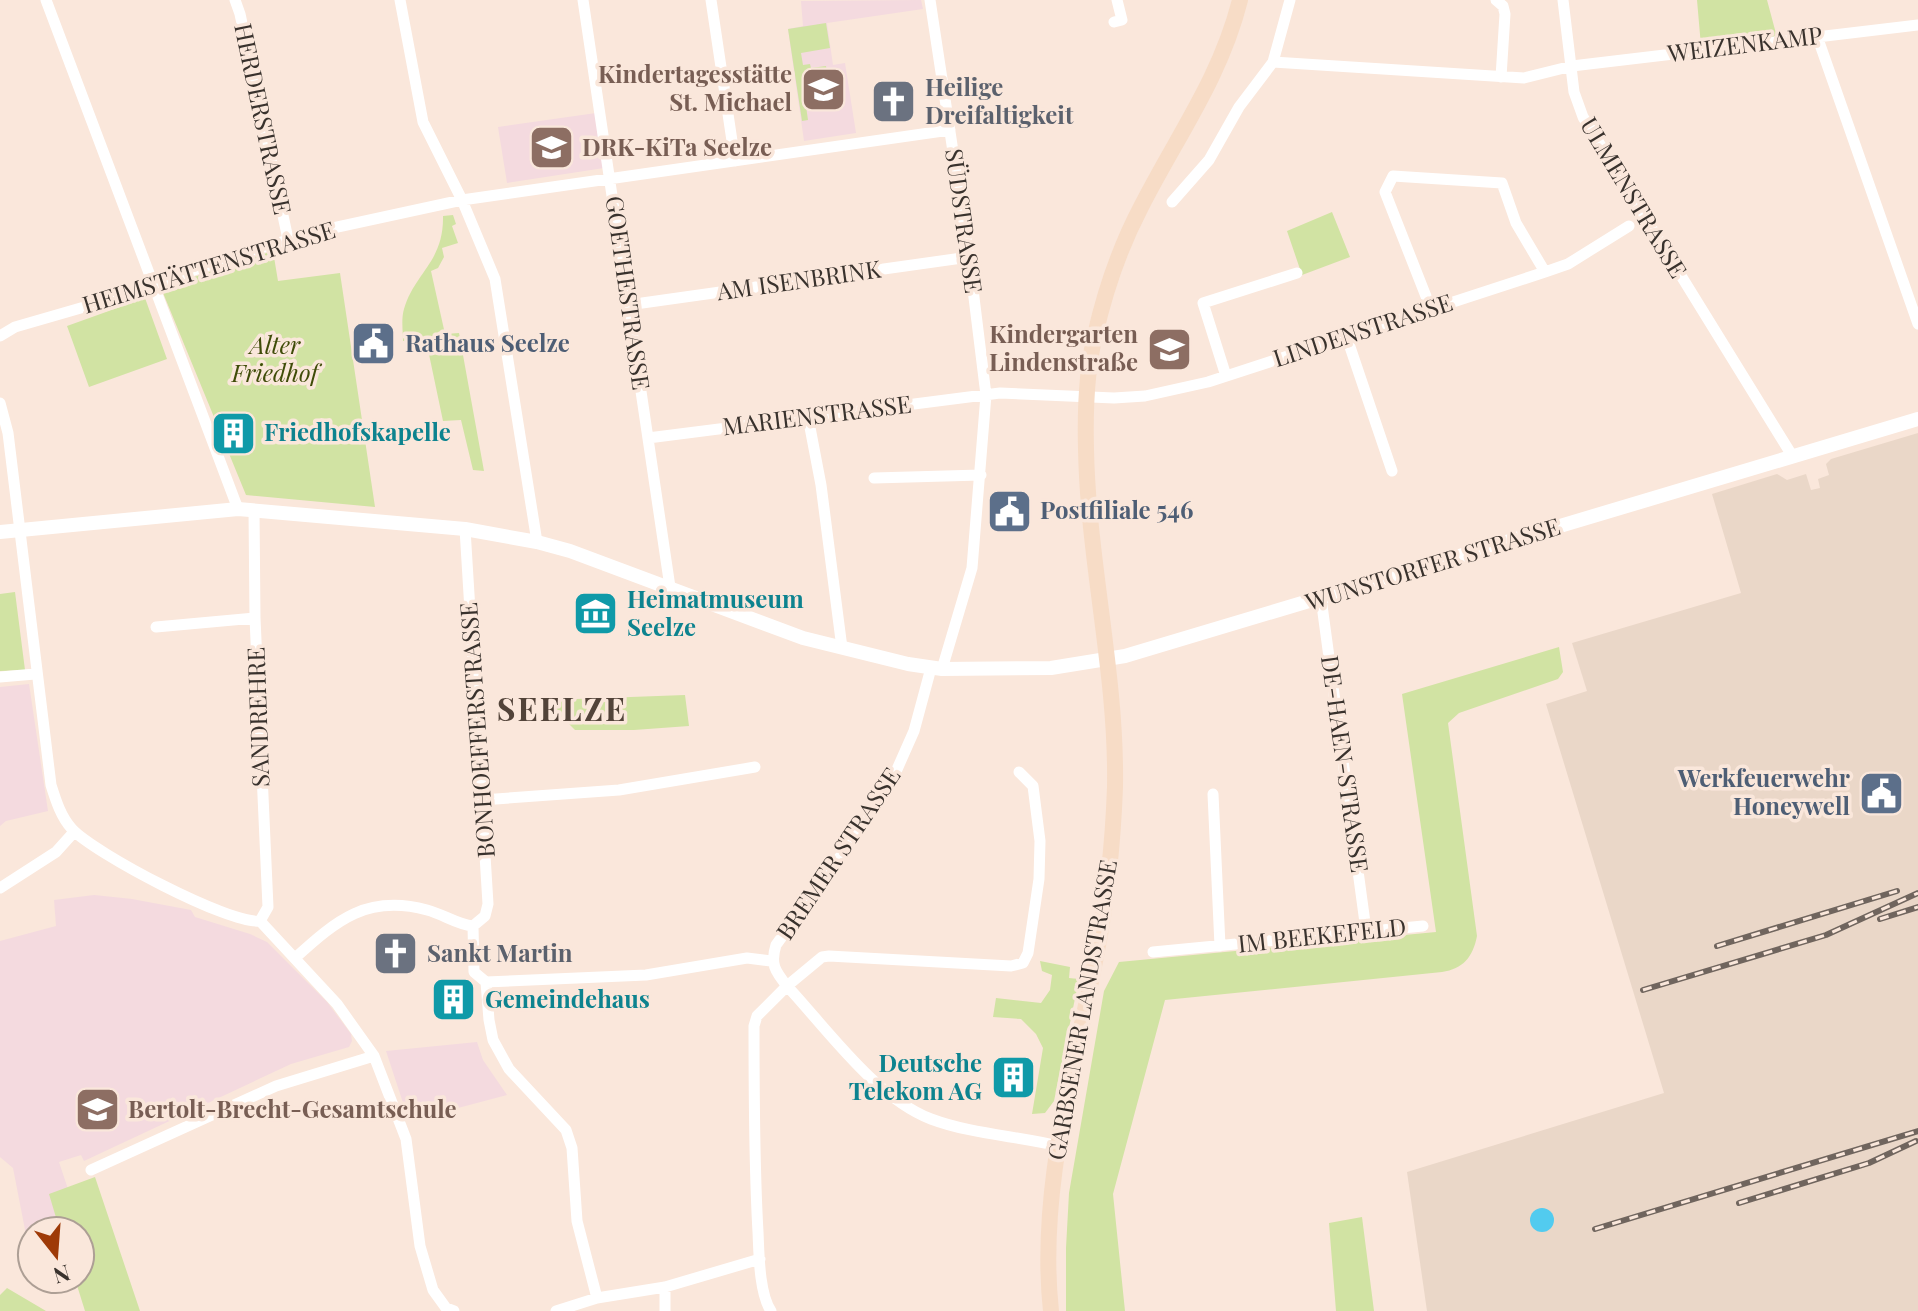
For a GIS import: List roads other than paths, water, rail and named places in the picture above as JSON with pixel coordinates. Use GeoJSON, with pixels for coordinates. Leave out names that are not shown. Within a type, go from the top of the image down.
{"type":"FeatureCollection","features":[{"type":"Feature","properties":{"kind":"main road","name":"GARBSENER LANDSTRASSE"},"geometry":{"type":"LineString","coordinates":[[1051,1311],[1050,1237],[1058,1146],[1096,956],[1109,867],[1115,786],[1106,661],[1087,492],[1086,397],[1094,337],[1118,258],[1140,208],[1211,84],[1240,0]]}},
{"type":"Feature","properties":{"kind":"street"},"geometry":{"type":"LineString","coordinates":[[46,0],[238,509]]}},
{"type":"Feature","properties":{"kind":"street","name":"HERDERSTRASSE"},"geometry":{"type":"LineString","coordinates":[[235,0],[288,239]]}},
{"type":"Feature","properties":{"kind":"street"},"geometry":{"type":"LineString","coordinates":[[400,0],[423,122],[462,200],[495,279],[537,542]]}},
{"type":"Feature","properties":{"kind":"street","name":"GOETHESTRASSE"},"geometry":{"type":"LineString","coordinates":[[583,0],[670,587]]}},
{"type":"Feature","properties":{"kind":"street"},"geometry":{"type":"LineString","coordinates":[[711,0],[735,161]]}},
{"type":"Feature","properties":{"kind":"street","name":"SÜDSTRASSE"},"geometry":{"type":"LineString","coordinates":[[930,0],[969,257],[986,395],[981,475]]}},
{"type":"Feature","properties":{"kind":"street"},"geometry":{"type":"LineString","coordinates":[[1114,22],[1122,20],[1117,0]]}},
{"type":"Feature","properties":{"kind":"street"},"geometry":{"type":"LineString","coordinates":[[1172,202],[1209,160],[1239,107],[1273,62],[1290,0]]}},
{"type":"Feature","properties":{"kind":"street"},"geometry":{"type":"LineString","coordinates":[[1496,0],[1503,6],[1505,14],[1501,77]]}},
{"type":"Feature","properties":{"kind":"street","name":"ULMENSTRASSE"},"geometry":{"type":"LineString","coordinates":[[1563,0],[1574,92],[1583,117],[1793,457]]}},
{"type":"Feature","properties":{"kind":"street","name":"WEIZENKAMP"},"geometry":{"type":"LineString","coordinates":[[1572,66],[1918,25]]}},
{"type":"Feature","properties":{"kind":"street"},"geometry":{"type":"LineString","coordinates":[[1817,36],[1918,324]]}},
{"type":"Feature","properties":{"kind":"street"},"geometry":{"type":"LineString","coordinates":[[1273,62],[1524,78],[1572,66]]}},
{"type":"Feature","properties":{"kind":"street","name":"HEIMSTÄTTENSTRASSE"},"geometry":{"type":"LineString","coordinates":[[0,336],[15,327],[288,239],[462,200],[950,130]]}},
{"type":"Feature","properties":{"kind":"street"},"geometry":{"type":"LineString","coordinates":[[1431,309],[1385,192],[1393,176],[1502,183],[1516,223],[1545,272]]}},
{"type":"Feature","properties":{"kind":"street","name":"LINDENSTRASSE"},"geometry":{"type":"LineString","coordinates":[[1086,397],[1145,396],[1226,376],[1347,338],[1568,264],[1629,226]]}},
{"type":"Feature","properties":{"kind":"street","name":"AM ISENBRINK"},"geometry":{"type":"LineString","coordinates":[[628,305],[969,257]]}},
{"type":"Feature","properties":{"kind":"street"},"geometry":{"type":"LineString","coordinates":[[1226,376],[1203,303],[1297,273]]}},
{"type":"Feature","properties":{"kind":"street"},"geometry":{"type":"LineString","coordinates":[[1347,338],[1392,471]]}},
{"type":"Feature","properties":{"kind":"street","name":"MARIENSTRASSE"},"geometry":{"type":"LineString","coordinates":[[648,438],[1000,393],[1086,397]]}},
{"type":"Feature","properties":{"kind":"street"},"geometry":{"type":"LineString","coordinates":[[0,403],[8,433],[35,674],[51,785],[61,815],[74,832],[159,884],[223,912],[260,921],[337,1004],[374,1056],[406,1139],[420,1246],[433,1290],[446,1308],[454,1311]]}},
{"type":"Feature","properties":{"kind":"street"},"geometry":{"type":"LineString","coordinates":[[808,417],[821,485],[842,648]]}},
{"type":"Feature","properties":{"kind":"street","name":"WUNSTORFER STRASSE"},"geometry":{"type":"LineString","coordinates":[[0,532],[238,509],[465,529],[537,542],[600,561],[768,626],[842,648],[936,668],[1051,668],[1106,661],[1918,419]]}},
{"type":"Feature","properties":{"kind":"street"},"geometry":{"type":"LineString","coordinates":[[874,478],[981,475]]}},
{"type":"Feature","properties":{"kind":"street","name":"BREMER STRASSE"},"geometry":{"type":"LineString","coordinates":[[981,475],[972,568],[914,731],[887,792],[776,945],[771,961],[787,986],[875,1083],[905,1107],[932,1120],[1058,1146]]}},
{"type":"Feature","properties":{"kind":"street","name":"SANDREHRE"},"geometry":{"type":"LineString","coordinates":[[254,510],[255,618],[268,907],[260,921]]}},
{"type":"Feature","properties":{"kind":"street","name":"BONHOEFFERSTRASSE"},"geometry":{"type":"LineString","coordinates":[[465,529],[488,904],[485,916],[473,926]]}},
{"type":"Feature","properties":{"kind":"street","name":"DE-HAEN-STRASSE"},"geometry":{"type":"LineString","coordinates":[[1321,598],[1366,930]]}},
{"type":"Feature","properties":{"kind":"street"},"geometry":{"type":"LineString","coordinates":[[156,627],[255,618]]}},
{"type":"Feature","properties":{"kind":"street"},"geometry":{"type":"LineString","coordinates":[[0,677],[35,674]]}},
{"type":"Feature","properties":{"kind":"street"},"geometry":{"type":"LineString","coordinates":[[482,800],[619,790],[755,767]]}},
{"type":"Feature","properties":{"kind":"street"},"geometry":{"type":"LineString","coordinates":[[771,1311],[765,1299],[760,1259],[754,1159],[754,1026],[757,1016],[822,957],[1011,966],[1023,963],[1028,953],[1039,879],[1040,841],[1033,786],[1019,772]]}},
{"type":"Feature","properties":{"kind":"street","name":"IM BEEKEFELD"},"geometry":{"type":"LineString","coordinates":[[1213,794],[1220,946]]}},
{"type":"Feature","properties":{"kind":"street"},"geometry":{"type":"LineString","coordinates":[[0,888],[56,852],[74,832]]}},
{"type":"Feature","properties":{"kind":"street"},"geometry":{"type":"LineString","coordinates":[[295,958],[332,924],[362,910],[410,907],[473,926],[474,972],[486,982],[646,975],[747,958],[771,961]]}},
{"type":"Feature","properties":{"kind":"street","name":"IM BEEKEFELD"},"geometry":{"type":"LineString","coordinates":[[1153,952],[1423,926]]}},
{"type":"Feature","properties":{"kind":"street"},"geometry":{"type":"LineString","coordinates":[[486,982],[493,1040],[509,1069],[566,1130],[572,1148],[577,1221],[597,1298]]}},
{"type":"Feature","properties":{"kind":"street"},"geometry":{"type":"LineString","coordinates":[[91,1170],[276,1086],[374,1056]]}},
{"type":"Feature","properties":{"kind":"street"},"geometry":{"type":"LineString","coordinates":[[556,1311],[597,1298],[665,1287],[760,1259]]}},
{"type":"Feature","properties":{"kind":"street"},"geometry":{"type":"LineString","coordinates":[[665,1287],[665,1311]]}},
{"type":"Feature","properties":{"kind":"water"},"geometry":{"type":"Polygon","coordinates":[[[1542,1208],[1553,1215],[1554,1220],[1547,1231],[1542,1232],[1531,1225],[1530,1220],[1537,1209],[1542,1208]]]}},
{"type":"Feature","properties":{"kind":"railway"},"geometry":{"type":"LineString","coordinates":[[1717,946],[1897,891]]}},
{"type":"Feature","properties":{"kind":"railway"},"geometry":{"type":"LineString","coordinates":[[1643,990],[1826,935],[1918,893]]}},
{"type":"Feature","properties":{"kind":"railway"},"geometry":{"type":"LineString","coordinates":[[1880,919],[1918,907]]}},
{"type":"Feature","properties":{"kind":"railway"},"geometry":{"type":"LineString","coordinates":[[1595,1229],[1918,1131]]}},
{"type":"Feature","properties":{"kind":"railway"},"geometry":{"type":"LineString","coordinates":[[1739,1203],[1869,1163],[1916,1141]]}},
{"type":"Feature","properties":{"kind":"place","name":"Kindertagesstätte St. Michael"},"geometry":{"type":"Point","coordinates":[823,89]}},
{"type":"Feature","properties":{"kind":"place","name":"Heilige Dreifaltigkeit"},"geometry":{"type":"Point","coordinates":[894,102]}},
{"type":"Feature","properties":{"kind":"place","name":"DRK-KiTa Seelze"},"geometry":{"type":"Point","coordinates":[551,148]}},
{"type":"Feature","properties":{"kind":"place","name":"Rathaus Seelze"},"geometry":{"type":"Point","coordinates":[374,344]}},
{"type":"Feature","properties":{"kind":"place","name":"Kindergarten Lindenstraße"},"geometry":{"type":"Point","coordinates":[1169,349]}},
{"type":"Feature","properties":{"kind":"place","name":"Friedhofskapelle"},"geometry":{"type":"Point","coordinates":[233,433]}},
{"type":"Feature","properties":{"kind":"place","name":"Postfiliale 546"},"geometry":{"type":"Point","coordinates":[1009,511]}},
{"type":"Feature","properties":{"kind":"place","name":"Heimatmuseum Seelze"},"geometry":{"type":"Point","coordinates":[596,614]}},
{"type":"Feature","properties":{"kind":"place","name":"Werkfeuerwehr Honeywell"},"geometry":{"type":"Point","coordinates":[1881,793]}},
{"type":"Feature","properties":{"kind":"place","name":"Sankt Martin"},"geometry":{"type":"Point","coordinates":[396,954]}},
{"type":"Feature","properties":{"kind":"place","name":"Gemeindehaus"},"geometry":{"type":"Point","coordinates":[454,1000]}},
{"type":"Feature","properties":{"kind":"place","name":"Deutsche Telekom AG"},"geometry":{"type":"Point","coordinates":[1013,1078]}},
{"type":"Feature","properties":{"kind":"place","name":"Bertolt-Brecht-Gesamtschule"},"geometry":{"type":"Point","coordinates":[97,1110]}},
{"type":"Feature","properties":{"kind":"district","name":"SEELZE"},"geometry":{"type":"Point","coordinates":[562,710]}},
{"type":"Feature","properties":{"kind":"park label","name":"Alter Friedhof"},"geometry":{"type":"Point","coordinates":[275,360]}}]}
